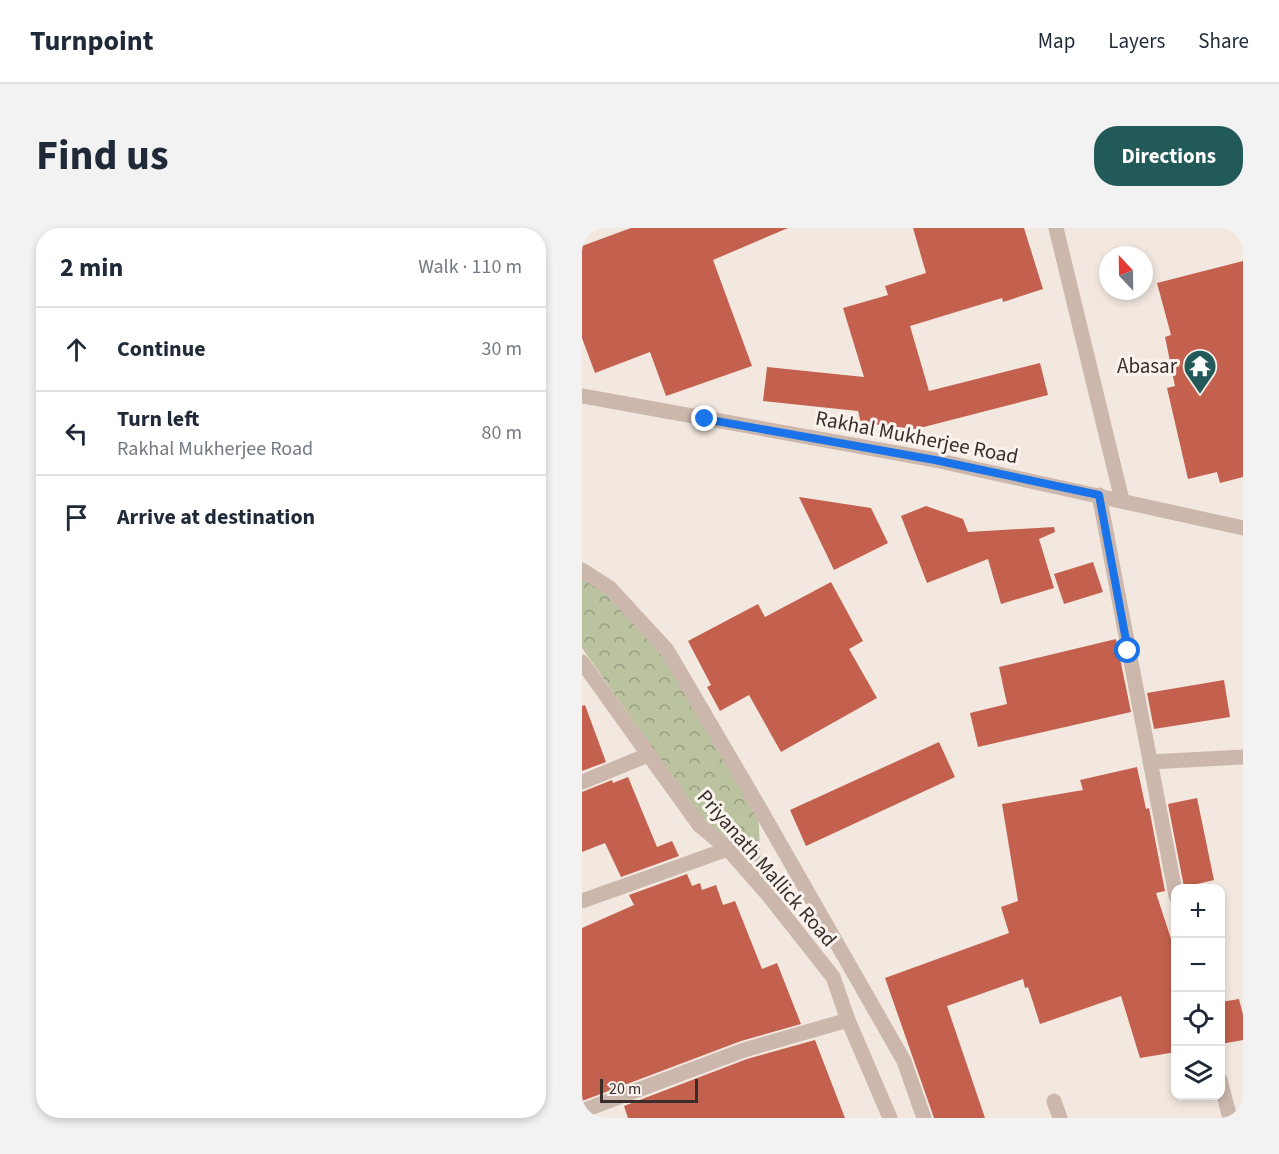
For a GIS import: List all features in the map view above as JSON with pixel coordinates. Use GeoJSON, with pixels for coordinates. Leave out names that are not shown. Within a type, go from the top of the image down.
{"type":"FeatureCollection","features":[{"type":"Feature","properties":{"kind":"street"},"geometry":{"type":"LineString","coordinates":[[1056,228],[1122,500]]}},
{"type":"Feature","properties":{"kind":"street","name":"Rakhal Mukherjee Road"},"geometry":{"type":"LineString","coordinates":[[582,396],[935,460],[1243,528]]}},
{"type":"Feature","properties":{"kind":"street"},"geometry":{"type":"LineString","coordinates":[[1099,495],[1174,884]]}},
{"type":"Feature","properties":{"kind":"street"},"geometry":{"type":"LineString","coordinates":[[582,570],[610,588],[667,650],[904,1061],[924,1118]]}},
{"type":"Feature","properties":{"kind":"street","name":"Priyanath Mallick Road"},"geometry":{"type":"LineString","coordinates":[[582,662],[699,825],[728,849],[769,896],[833,977],[848,1020],[890,1118]]}},
{"type":"Feature","properties":{"kind":"street"},"geometry":{"type":"LineString","coordinates":[[582,782],[648,754]]}},
{"type":"Feature","properties":{"kind":"street"},"geometry":{"type":"LineString","coordinates":[[1150,762],[1243,757]]}},
{"type":"Feature","properties":{"kind":"street"},"geometry":{"type":"LineString","coordinates":[[582,901],[728,849]]}},
{"type":"Feature","properties":{"kind":"street"},"geometry":{"type":"LineString","coordinates":[[582,1111],[744,1050],[848,1020]]}},
{"type":"Feature","properties":{"kind":"street"},"geometry":{"type":"LineString","coordinates":[[1225,1097],[1230,1118]]}},
{"type":"Feature","properties":{"kind":"street"},"geometry":{"type":"LineString","coordinates":[[1054,1101],[1060,1118]]}},
{"type":"Feature","properties":{"kind":"green space"},"geometry":{"type":"Polygon","coordinates":[[[582,578],[609,590],[666,651],[758,809],[761,867],[700,816],[582,648],[582,578]]]}},
{"type":"Feature","properties":{"kind":"building"},"geometry":{"type":"Polygon","coordinates":[[[631,228],[788,228],[713,260],[752,366],[666,396],[650,352],[595,373],[582,338],[582,246],[631,228]]]}},
{"type":"Feature","properties":{"kind":"building"},"geometry":{"type":"Polygon","coordinates":[[[913,228],[1024,228],[1043,289],[1003,302],[1002,298],[910,326],[929,391],[1040,363],[1048,395],[916,429],[861,423],[858,411],[763,401],[767,367],[864,377],[843,308],[888,295],[885,286],[926,273],[913,228]]]}},
{"type":"Feature","properties":{"kind":"building"},"geometry":{"type":"Polygon","coordinates":[[[1243,261],[1243,477],[1220,483],[1217,472],[1188,479],[1167,388],[1175,386],[1165,337],[1171,335],[1157,283],[1243,261]]]}},
{"type":"Feature","properties":{"kind":"building"},"geometry":{"type":"Polygon","coordinates":[[[799,497],[871,508],[888,543],[834,570],[799,497]]]}},
{"type":"Feature","properties":{"kind":"building"},"geometry":{"type":"Polygon","coordinates":[[[926,506],[963,519],[968,532],[1054,527],[1055,532],[1039,539],[1054,588],[1001,604],[988,559],[927,583],[901,516],[926,506]]]}},
{"type":"Feature","properties":{"kind":"building"},"geometry":{"type":"Polygon","coordinates":[[[1093,562],[1103,592],[1064,604],[1054,574],[1093,562]]]}},
{"type":"Feature","properties":{"kind":"building"},"geometry":{"type":"Polygon","coordinates":[[[831,582],[863,641],[849,649],[877,698],[781,752],[749,695],[720,711],[707,687],[711,685],[688,641],[758,604],[765,617],[831,582]]]}},
{"type":"Feature","properties":{"kind":"building"},"geometry":{"type":"Polygon","coordinates":[[[1116,639],[1131,712],[978,747],[970,713],[1007,704],[999,667],[1116,639]]]}},
{"type":"Feature","properties":{"kind":"building"},"geometry":{"type":"Polygon","coordinates":[[[1224,680],[1230,717],[1154,729],[1147,693],[1224,680]]]}},
{"type":"Feature","properties":{"kind":"building"},"geometry":{"type":"Polygon","coordinates":[[[585,705],[606,762],[582,771],[582,706],[585,705]]]}},
{"type":"Feature","properties":{"kind":"building"},"geometry":{"type":"Polygon","coordinates":[[[939,742],[955,777],[806,846],[790,810],[939,742]]]}},
{"type":"Feature","properties":{"kind":"building"},"geometry":{"type":"Polygon","coordinates":[[[1137,767],[1146,809],[1149,808],[1165,891],[1156,893],[1171,939],[1171,1053],[1140,1058],[1121,996],[1040,1024],[1028,987],[1025,988],[1023,979],[947,1006],[985,1118],[934,1118],[885,978],[1009,933],[1001,907],[1018,901],[1002,804],[1083,790],[1080,780],[1137,767]]]}},
{"type":"Feature","properties":{"kind":"building"},"geometry":{"type":"Polygon","coordinates":[[[628,777],[657,847],[672,841],[679,856],[621,877],[605,843],[582,852],[582,792],[612,780],[613,783],[628,777]]]}},
{"type":"Feature","properties":{"kind":"building"},"geometry":{"type":"Polygon","coordinates":[[[1197,798],[1214,880],[1183,884],[1168,804],[1197,798]]]}},
{"type":"Feature","properties":{"kind":"building"},"geometry":{"type":"Polygon","coordinates":[[[687,874],[692,886],[700,883],[702,890],[716,885],[723,905],[735,901],[762,969],[777,963],[801,1024],[741,1041],[582,1101],[582,928],[634,905],[629,895],[687,874]]]}},
{"type":"Feature","properties":{"kind":"building"},"geometry":{"type":"Polygon","coordinates":[[[1239,999],[1243,1015],[1243,1040],[1225,1043],[1225,1001],[1239,999]]]}},
{"type":"Feature","properties":{"kind":"building"},"geometry":{"type":"Polygon","coordinates":[[[815,1040],[845,1118],[628,1118],[624,1106],[747,1059],[815,1040]]]}},
{"type":"Feature","properties":{"kind":"place","name":"Abasar"},"geometry":{"type":"Point","coordinates":[1200,395]}},
{"type":"Feature","properties":{"kind":"route"},"geometry":{"type":"LineString","coordinates":[[705,419],[935,460],[1099,495],[1128,651]]}}]}
